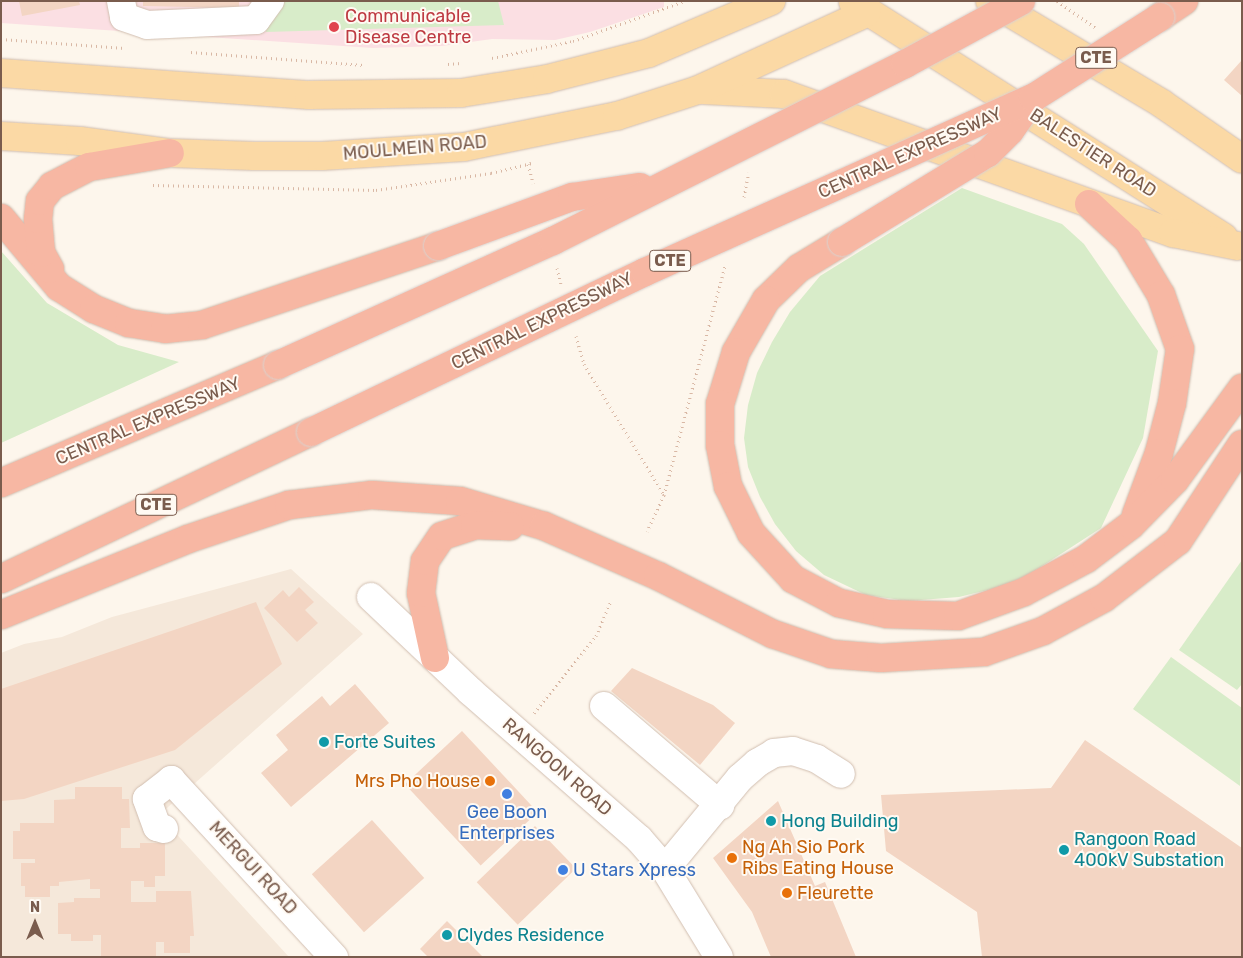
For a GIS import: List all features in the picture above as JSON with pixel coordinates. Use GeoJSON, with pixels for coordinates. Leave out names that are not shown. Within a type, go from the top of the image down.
{"type":"FeatureCollection","features":[{"type":"Feature","properties":{"kind":"highway","name":"CENTRAL EXPRESSWAY"},"geometry":{"type":"LineString","coordinates":[[1,483],[278,366],[553,241],[661,184],[905,64],[1020,1]]}},
{"type":"Feature","properties":{"kind":"highway","name":"CENTRAL EXPRESSWAY"},"geometry":{"type":"LineString","coordinates":[[1,579],[645,272],[1033,98],[1184,1]]}},
{"type":"Feature","properties":{"kind":"highway"},"geometry":{"type":"LineString","coordinates":[[1033,98],[1010,131],[988,153],[799,268],[772,293],[736,352],[720,404],[720,445],[728,486],[750,533],[792,579],[839,603],[886,614],[958,616],[1024,592],[1086,559],[1131,525],[1175,480],[1242,388]]}},
{"type":"Feature","properties":{"kind":"highway"},"geometry":{"type":"LineString","coordinates":[[59,287],[41,253],[38,233],[40,201],[52,186],[88,167],[170,153]]}},
{"type":"Feature","properties":{"kind":"highway"},"geometry":{"type":"LineString","coordinates":[[1,218],[59,287],[94,309],[129,323],[166,329],[202,326],[438,246],[572,197],[661,184]]}},
{"type":"Feature","properties":{"kind":"highway"},"geometry":{"type":"LineString","coordinates":[[1090,204],[1128,240],[1161,295],[1180,349],[1172,403],[1159,453],[1131,525]]}},
{"type":"Feature","properties":{"kind":"highway"},"geometry":{"type":"LineString","coordinates":[[1,615],[188,539],[289,505],[372,495],[460,501],[544,526],[658,576],[773,634],[831,654],[881,658],[984,652],[1043,631],[1104,598],[1178,540],[1242,444]]}},
{"type":"Feature","properties":{"kind":"highway"},"geometry":{"type":"LineString","coordinates":[[435,658],[421,593],[425,561],[442,536],[475,525],[544,526]]}},
{"type":"Feature","properties":{"kind":"main road"},"geometry":{"type":"LineString","coordinates":[[1,73],[309,95],[461,93],[547,79],[649,53],[772,1]]}},
{"type":"Feature","properties":{"kind":"main road"},"geometry":{"type":"LineString","coordinates":[[990,1],[1161,104],[1242,159]]}},
{"type":"Feature","properties":{"kind":"main road","name":"MOULMEIN ROAD"},"geometry":{"type":"LineString","coordinates":[[1,136],[80,141],[170,153],[322,156],[464,147],[617,116],[698,90],[862,5]]}},
{"type":"Feature","properties":{"kind":"main road","name":"BALESTIER ROAD"},"geometry":{"type":"LineString","coordinates":[[862,5],[1240,247]]}},
{"type":"Feature","properties":{"kind":"main road"},"geometry":{"type":"LineString","coordinates":[[698,90],[784,94],[1173,232],[1240,247]]}},
{"type":"Feature","properties":{"kind":"street"},"geometry":{"type":"LineString","coordinates":[[121,1],[124,17],[147,25],[256,20],[270,1]]}},
{"type":"Feature","properties":{"kind":"street","name":"RANGOON ROAD"},"geometry":{"type":"LineString","coordinates":[[371,598],[518,734],[620,821],[665,869],[719,957]]}},
{"type":"Feature","properties":{"kind":"street"},"geometry":{"type":"LineString","coordinates":[[604,706],[720,805]]}},
{"type":"Feature","properties":{"kind":"street"},"geometry":{"type":"LineString","coordinates":[[665,869],[751,768],[774,753],[793,751],[817,759],[841,774]]}},
{"type":"Feature","properties":{"kind":"street","name":"MERGUI ROAD"},"geometry":{"type":"LineString","coordinates":[[164,829],[157,827],[147,800],[171,780],[334,957]]}},
{"type":"Feature","properties":{"kind":"path"},"geometry":{"type":"LineString","coordinates":[[488,59],[573,41],[685,1]]}},
{"type":"Feature","properties":{"kind":"path"},"geometry":{"type":"LineString","coordinates":[[1,39],[129,48]]}},
{"type":"Feature","properties":{"kind":"path"},"geometry":{"type":"LineString","coordinates":[[188,52],[367,65]]}},
{"type":"Feature","properties":{"kind":"path"},"geometry":{"type":"LineString","coordinates":[[442,64],[469,63]]}},
{"type":"Feature","properties":{"kind":"path"},"geometry":{"type":"LineString","coordinates":[[743,201],[750,168]]}},
{"type":"Feature","properties":{"kind":"path"},"geometry":{"type":"LineString","coordinates":[[647,530],[664,495],[728,258]]}},
{"type":"Feature","properties":{"kind":"path"},"geometry":{"type":"LineString","coordinates":[[584,364],[664,495]]}},
{"type":"Feature","properties":{"kind":"path"},"geometry":{"type":"LineString","coordinates":[[518,734],[596,636],[611,601]]}},
{"type":"Feature","properties":{"kind":"shaded area","name":"Communicable Disease Centre"},"geometry":{"type":"Polygon","coordinates":[[[1,1],[664,1],[664,7],[590,32],[555,40],[492,39],[442,46],[373,48],[1,23],[1,1]]]}},
{"type":"Feature","properties":{"kind":"shaded area"},"geometry":{"type":"Polygon","coordinates":[[[291,569],[363,634],[159,815],[289,957],[1,957],[1,653],[24,644],[62,637],[112,617],[291,569]]]}},
{"type":"Feature","properties":{"kind":"green space"},"geometry":{"type":"Polygon","coordinates":[[[262,1],[498,1],[504,25],[266,32],[262,1]]]}},
{"type":"Feature","properties":{"kind":"green space"},"geometry":{"type":"Polygon","coordinates":[[[962,188],[1062,224],[1084,244],[1158,351],[1143,438],[1101,528],[1016,583],[959,597],[908,601],[866,595],[824,575],[796,551],[775,524],[760,497],[748,467],[744,438],[748,405],[757,373],[772,342],[790,312],[820,276],[962,188]]]}},
{"type":"Feature","properties":{"kind":"green space"},"geometry":{"type":"Polygon","coordinates":[[[1,251],[47,303],[118,345],[179,362],[1,443],[1,251]]]}},
{"type":"Feature","properties":{"kind":"green space"},"geometry":{"type":"Polygon","coordinates":[[[1242,560],[1242,684],[1237,690],[1179,650],[1242,560]]]}},
{"type":"Feature","properties":{"kind":"green space"},"geometry":{"type":"Polygon","coordinates":[[[1171,657],[1242,708],[1240,786],[1133,709],[1171,657]]]}},
{"type":"Feature","properties":{"kind":"building"},"geometry":{"type":"Polygon","coordinates":[[[19,1],[79,1],[80,5],[22,16],[19,1]]]}},
{"type":"Feature","properties":{"kind":"building"},"geometry":{"type":"Polygon","coordinates":[[[143,1],[239,1],[239,8],[143,6],[143,1]]]}},
{"type":"Feature","properties":{"kind":"building"},"geometry":{"type":"Polygon","coordinates":[[[1242,60],[1242,96],[1224,80],[1242,60]]]}},
{"type":"Feature","properties":{"kind":"building"},"geometry":{"type":"Polygon","coordinates":[[[299,587],[314,602],[305,610],[318,623],[297,642],[264,608],[283,590],[289,597],[299,587]]]}},
{"type":"Feature","properties":{"kind":"building"},"geometry":{"type":"Polygon","coordinates":[[[256,602],[282,664],[175,750],[24,799],[1,801],[1,689],[256,602]]]}},
{"type":"Feature","properties":{"kind":"building"},"geometry":{"type":"Polygon","coordinates":[[[632,668],[713,705],[735,723],[700,765],[611,691],[632,668]]]}},
{"type":"Feature","properties":{"kind":"building","name":"Forte Suites"},"geometry":{"type":"Polygon","coordinates":[[[355,684],[389,723],[291,807],[261,773],[288,750],[276,735],[322,696],[330,706],[355,684]]]}},
{"type":"Feature","properties":{"kind":"building"},"geometry":{"type":"Polygon","coordinates":[[[462,731],[538,812],[481,865],[405,784],[462,731]]]}},
{"type":"Feature","properties":{"kind":"building","name":"Rangoon Road 400kV Substation"},"geometry":{"type":"Polygon","coordinates":[[[1085,740],[1242,848],[1242,957],[982,957],[977,912],[886,851],[881,795],[1051,788],[1085,740]]]}},
{"type":"Feature","properties":{"kind":"building"},"geometry":{"type":"Polygon","coordinates":[[[75,787],[122,787],[122,799],[129,799],[130,828],[121,828],[121,848],[140,848],[140,843],[165,843],[165,876],[155,876],[155,887],[144,887],[144,881],[131,881],[131,902],[156,902],[156,891],[191,891],[194,936],[190,936],[190,953],[164,953],[164,942],[156,942],[156,957],[101,957],[101,935],[93,935],[93,941],[71,941],[71,934],[58,934],[58,903],[74,902],[74,898],[100,898],[100,889],[90,889],[90,879],[59,882],[59,886],[50,886],[50,897],[25,897],[25,886],[21,886],[21,863],[35,863],[35,859],[13,859],[13,831],[20,831],[20,823],[54,823],[54,800],[75,799],[75,787]]]}},
{"type":"Feature","properties":{"kind":"building"},"geometry":{"type":"Polygon","coordinates":[[[778,801],[815,886],[825,882],[856,957],[771,957],[752,912],[713,858],[778,801]]]}},
{"type":"Feature","properties":{"kind":"building"},"geometry":{"type":"Polygon","coordinates":[[[372,820],[424,878],[364,932],[312,874],[372,820]]]}},
{"type":"Feature","properties":{"kind":"building"},"geometry":{"type":"Polygon","coordinates":[[[535,826],[576,868],[518,925],[477,882],[535,826]]]}},
{"type":"Feature","properties":{"kind":"building","name":"Clydes Residence"},"geometry":{"type":"Polygon","coordinates":[[[447,921],[483,957],[428,957],[420,949],[447,921]]]}},
{"type":"Feature","properties":{"kind":"place","name":"Communicable Disease Centre"},"geometry":{"type":"Point","coordinates":[334,27]}},
{"type":"Feature","properties":{"kind":"place","name":"Forte Suites"},"geometry":{"type":"Point","coordinates":[324,742]}},
{"type":"Feature","properties":{"kind":"place","name":"Mrs Pho House"},"geometry":{"type":"Point","coordinates":[490,781]}},
{"type":"Feature","properties":{"kind":"place","name":"Gee Boon Enterprises"},"geometry":{"type":"Point","coordinates":[507,794]}},
{"type":"Feature","properties":{"kind":"place","name":"Hong Building"},"geometry":{"type":"Point","coordinates":[771,821]}},
{"type":"Feature","properties":{"kind":"place","name":"Rangoon Road 400kV Substation"},"geometry":{"type":"Point","coordinates":[1064,850]}},
{"type":"Feature","properties":{"kind":"place","name":"Ng Ah Sio Pork Ribs Eating House"},"geometry":{"type":"Point","coordinates":[732,858]}},
{"type":"Feature","properties":{"kind":"place","name":"U Stars Xpress"},"geometry":{"type":"Point","coordinates":[563,870]}},
{"type":"Feature","properties":{"kind":"place","name":"Fleurette"},"geometry":{"type":"Point","coordinates":[787,893]}},
{"type":"Feature","properties":{"kind":"place","name":"Clydes Residence"},"geometry":{"type":"Point","coordinates":[447,935]}}]}
